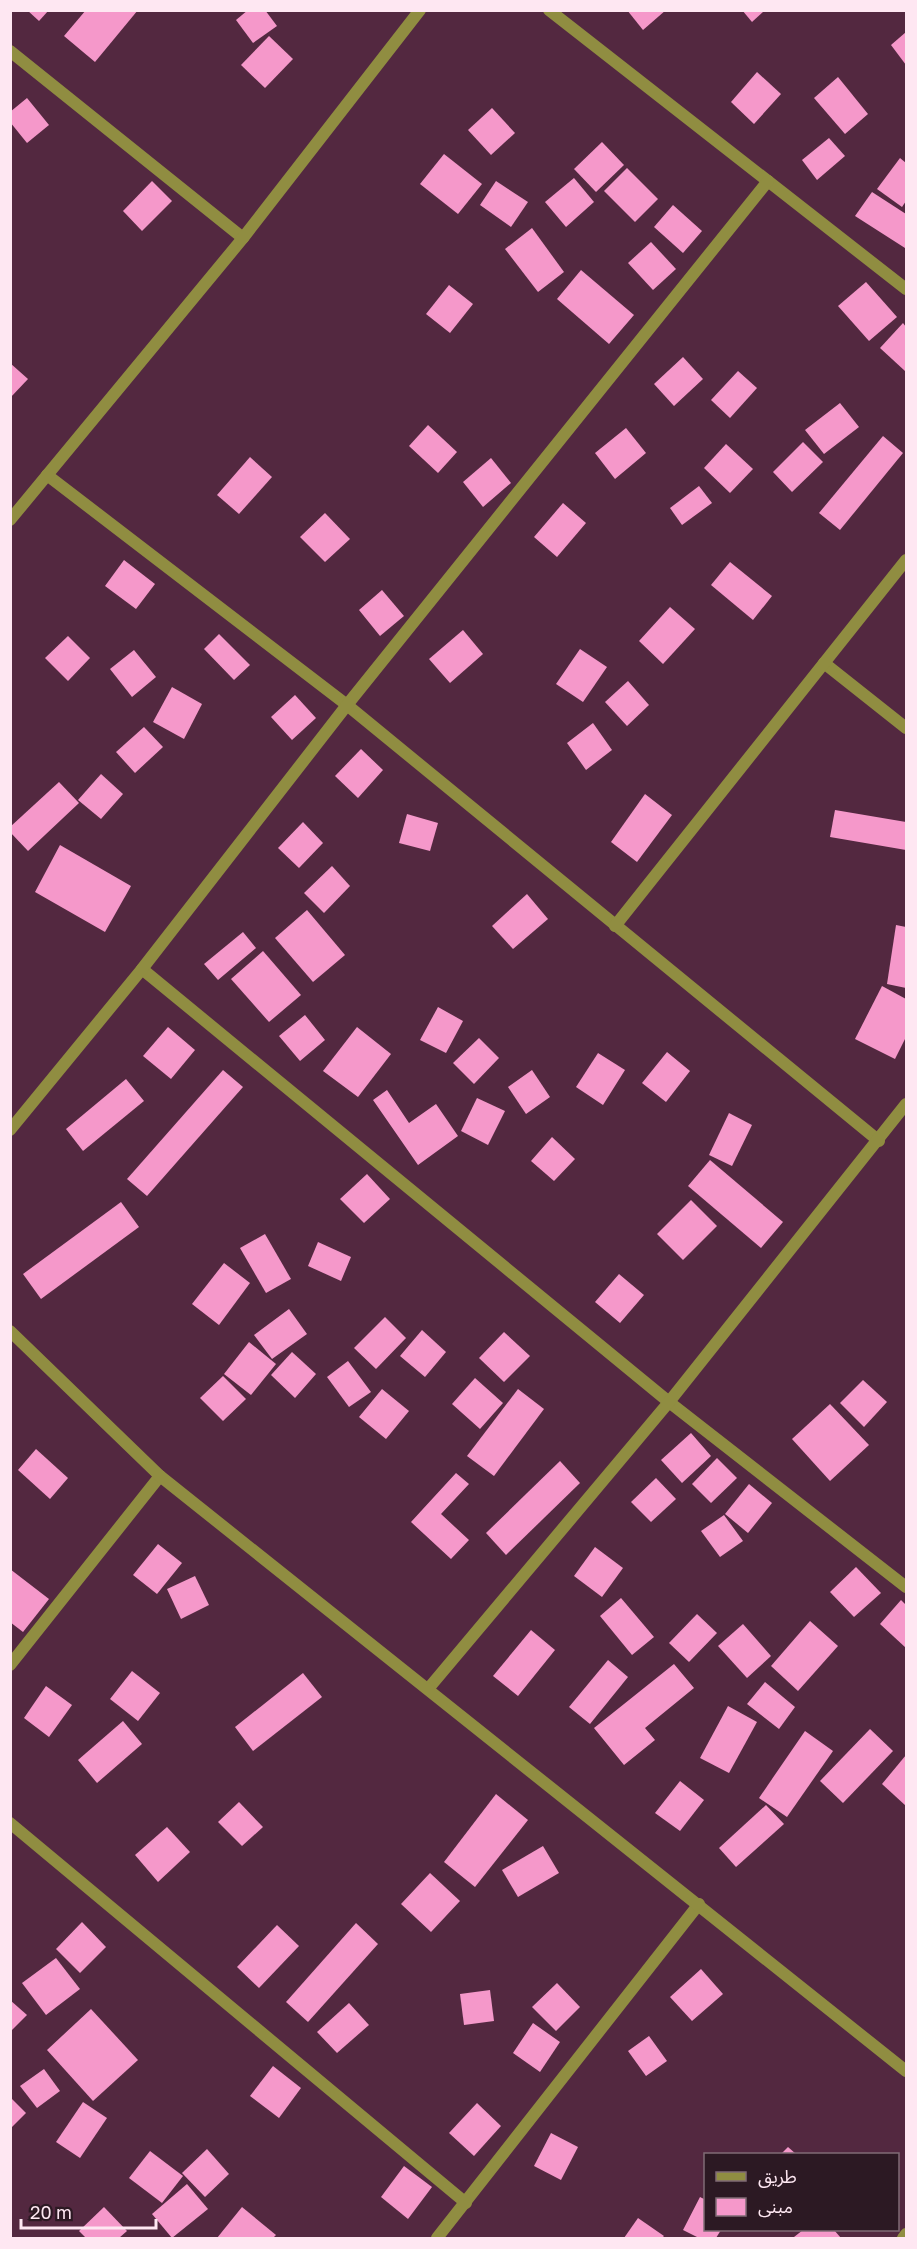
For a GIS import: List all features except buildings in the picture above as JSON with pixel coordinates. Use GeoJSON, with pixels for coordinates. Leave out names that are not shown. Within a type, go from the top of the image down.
{"type":"FeatureCollection","features":[{"type":"Feature","properties":{"kind":"street"},"geometry":{"type":"LineString","coordinates":[[10,520],[243,238],[420,10]]}},
{"type":"Feature","properties":{"kind":"street"},"geometry":{"type":"LineString","coordinates":[[549,10],[906,289]]}},
{"type":"Feature","properties":{"kind":"street"},"geometry":{"type":"LineString","coordinates":[[10,51],[243,238]]}},
{"type":"Feature","properties":{"kind":"street"},"geometry":{"type":"LineString","coordinates":[[10,1130],[142,969],[347,705],[768,181]]}},
{"type":"Feature","properties":{"kind":"street"},"geometry":{"type":"LineString","coordinates":[[47,475],[347,705],[879,1141]]}},
{"type":"Feature","properties":{"kind":"street"},"geometry":{"type":"LineString","coordinates":[[615,926],[906,560]]}},
{"type":"Feature","properties":{"kind":"street"},"geometry":{"type":"LineString","coordinates":[[824,663],[906,728]]}},
{"type":"Feature","properties":{"kind":"street"},"geometry":{"type":"LineString","coordinates":[[142,969],[669,1402],[906,1587]]}},
{"type":"Feature","properties":{"kind":"street"},"geometry":{"type":"LineString","coordinates":[[428,1689],[669,1402],[879,1141],[906,1104]]}},
{"type":"Feature","properties":{"kind":"street"},"geometry":{"type":"LineString","coordinates":[[10,1331],[160,1476],[906,2071]]}},
{"type":"Feature","properties":{"kind":"street"},"geometry":{"type":"LineString","coordinates":[[10,1665],[160,1476]]}},
{"type":"Feature","properties":{"kind":"street"},"geometry":{"type":"LineString","coordinates":[[10,1823],[466,2203]]}},
{"type":"Feature","properties":{"kind":"street"},"geometry":{"type":"LineString","coordinates":[[437,2238],[699,1904]]}},
{"type":"Feature","properties":{"kind":"street"},"geometry":{"type":"LineString","coordinates":[[903,2238],[906,2234]]}}]}
